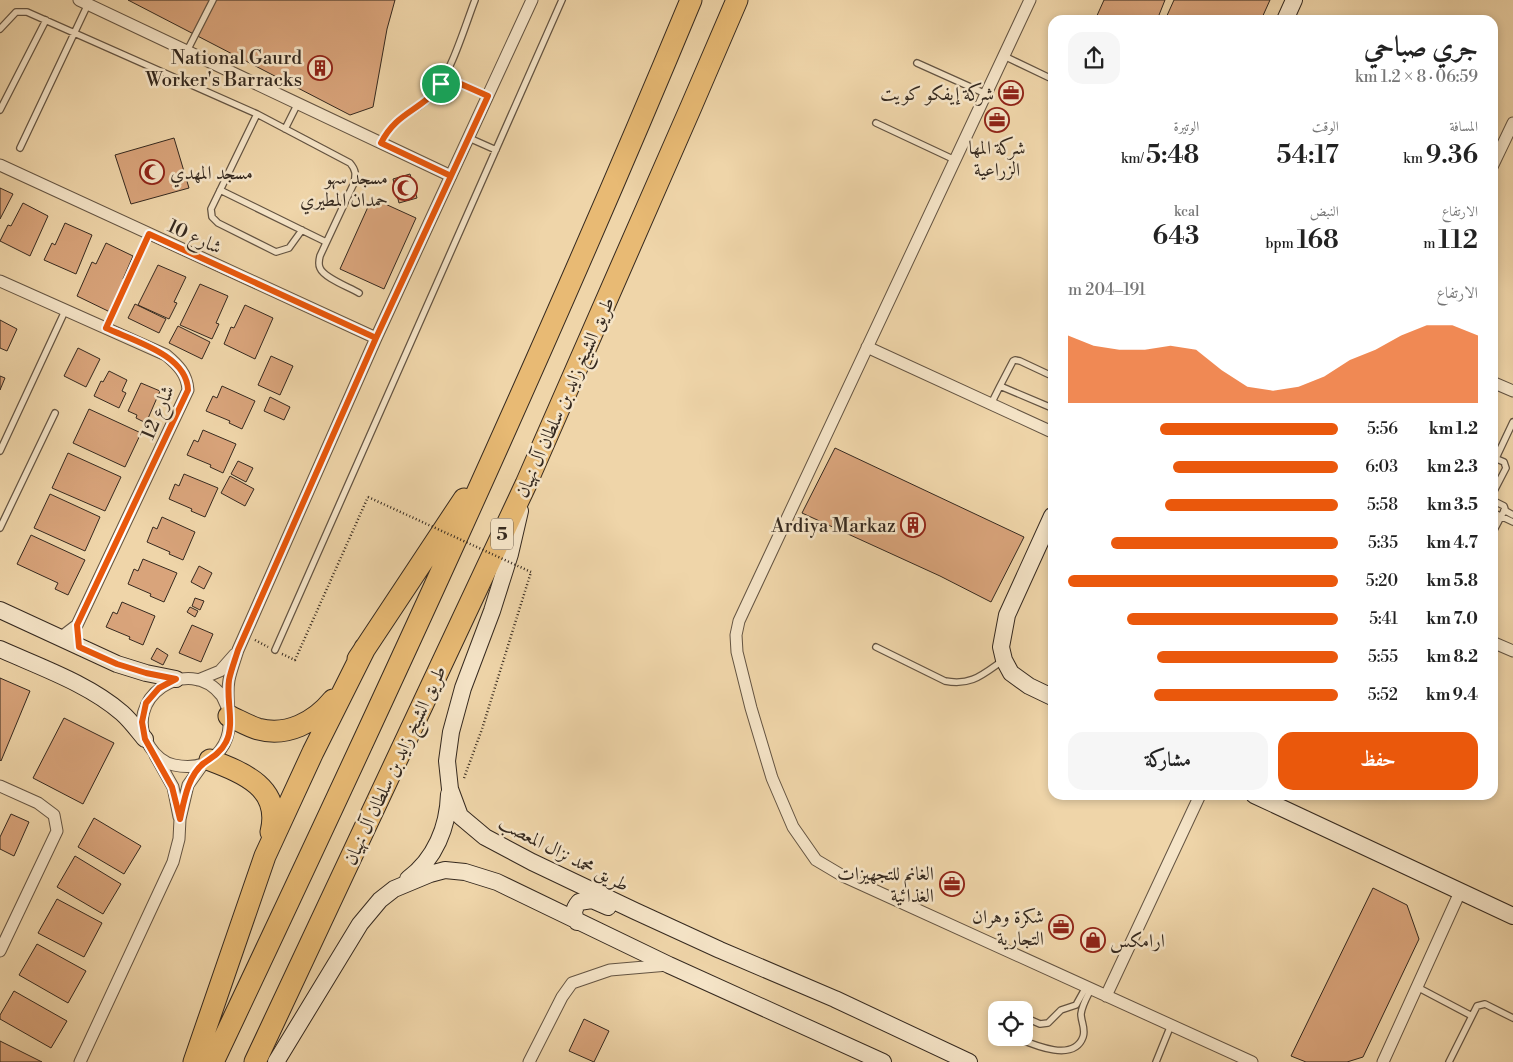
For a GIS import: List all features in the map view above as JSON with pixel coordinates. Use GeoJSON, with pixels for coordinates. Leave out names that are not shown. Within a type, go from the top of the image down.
{"type":"FeatureCollection","features":[{"type":"Feature","properties":{"kind":"highway","name":"طريق الشيخ زايد بن سلطان آل نهيان"},"geometry":{"type":"LineString","coordinates":[[212,1062],[342,788],[496,450],[646,109],[691,0]]}},
{"type":"Feature","properties":{"kind":"highway","name":"طريق الشيخ زايد بن سلطان آل نهيان"},"geometry":{"type":"LineString","coordinates":[[255,1062],[526,484],[737,0]]}},
{"type":"Feature","properties":{"kind":"highway"},"geometry":{"type":"LineString","coordinates":[[229,712],[258,729],[273,731],[303,725],[318,716],[332,701],[496,450]]}},
{"type":"Feature","properties":{"kind":"highway"},"geometry":{"type":"LineString","coordinates":[[265,856],[313,752],[365,648]]}},
{"type":"Feature","properties":{"kind":"highway"},"geometry":{"type":"LineString","coordinates":[[194,1062],[265,856],[273,825],[274,810],[270,800],[256,782],[244,774],[207,762]]}},
{"type":"Feature","properties":{"kind":"street"},"geometry":{"type":"LineString","coordinates":[[80,1062],[172,862],[179,839],[180,819],[188,785],[207,762],[217,755],[226,741],[230,726],[229,680],[238,650],[376,338],[532,0]]}},
{"type":"Feature","properties":{"kind":"street"},"geometry":{"type":"LineString","coordinates":[[1287,15],[1294,0]]}},
{"type":"Feature","properties":{"kind":"street"},"geometry":{"type":"LineString","coordinates":[[1027,1],[956,160],[746,606],[738,628],[737,652],[772,778],[793,828],[816,860],[843,876],[1252,1062]]}},
{"type":"Feature","properties":{"kind":"street"},"geometry":{"type":"LineString","coordinates":[[84,2],[451,176]]}},
{"type":"Feature","properties":{"kind":"street"},"geometry":{"type":"LineString","coordinates":[[1498,155],[1512,128]]}},
{"type":"Feature","properties":{"kind":"street","name":"شارع 10"},"geometry":{"type":"LineString","coordinates":[[0,164],[376,338]]}},
{"type":"Feature","properties":{"kind":"street","name":"شارع 12"},"geometry":{"type":"LineString","coordinates":[[0,281],[166,356],[177,363],[188,380],[188,390],[77,625],[60,638]]}},
{"type":"Feature","properties":{"kind":"street"},"geometry":{"type":"LineString","coordinates":[[867,347],[1048,430]]}},
{"type":"Feature","properties":{"kind":"street"},"geometry":{"type":"LineString","coordinates":[[1498,385],[1513,391]]}},
{"type":"Feature","properties":{"kind":"street","name":"طريق محمد نزال المعصب"},"geometry":{"type":"LineString","coordinates":[[526,484],[510,554],[464,688],[451,732],[447,761],[452,796],[460,816],[485,837],[549,870],[720,950],[835,999],[969,1062]]}},
{"type":"Feature","properties":{"kind":"street"},"geometry":{"type":"LineString","coordinates":[[1048,525],[1007,615],[1001,647],[1004,660],[1011,672],[1029,686],[1048,695]]}},
{"type":"Feature","properties":{"kind":"street"},"geometry":{"type":"LineString","coordinates":[[0,610],[117,664],[146,673],[176,679],[198,680],[211,686],[222,696],[229,712]]}},
{"type":"Feature","properties":{"kind":"street"},"geometry":{"type":"LineString","coordinates":[[77,625],[79,647]]}},
{"type":"Feature","properties":{"kind":"street"},"geometry":{"type":"LineString","coordinates":[[1498,645],[1513,652]]}},
{"type":"Feature","properties":{"kind":"street"},"geometry":{"type":"LineString","coordinates":[[0,648],[84,687],[106,700],[123,714],[145,739],[172,787],[180,819]]}},
{"type":"Feature","properties":{"kind":"street"},"geometry":{"type":"LineString","coordinates":[[198,680],[220,671],[238,650]]}},
{"type":"Feature","properties":{"kind":"street"},"geometry":{"type":"LineString","coordinates":[[145,739],[142,722],[146,703],[159,688],[176,679]]}},
{"type":"Feature","properties":{"kind":"street"},"geometry":{"type":"LineString","coordinates":[[154,754],[169,764],[186,767],[207,762]]}},
{"type":"Feature","properties":{"kind":"street"},"geometry":{"type":"LineString","coordinates":[[0,786],[38,803],[54,815],[57,831],[0,951]]}},
{"type":"Feature","properties":{"kind":"street"},"geometry":{"type":"LineString","coordinates":[[276,1062],[360,924],[380,900],[410,878],[425,863],[436,847],[444,828],[452,796]]}},
{"type":"Feature","properties":{"kind":"street"},"geometry":{"type":"LineString","coordinates":[[1106,996],[1198,800]]}},
{"type":"Feature","properties":{"kind":"street"},"geometry":{"type":"LineString","coordinates":[[1265,800],[1513,916]]}},
{"type":"Feature","properties":{"kind":"street"},"geometry":{"type":"LineString","coordinates":[[394,889],[445,870],[465,872],[497,882],[669,965],[883,1062]]}},
{"type":"Feature","properties":{"kind":"street"},"geometry":{"type":"LineString","coordinates":[[1383,1062],[1460,892]]}},
{"type":"Feature","properties":{"kind":"street"},"geometry":{"type":"LineString","coordinates":[[577,922],[573,914],[575,907],[579,902],[592,900],[664,934],[720,950]]}},
{"type":"Feature","properties":{"kind":"street"},"geometry":{"type":"LineString","coordinates":[[529,1062],[562,997],[572,983],[610,970],[669,965]]}},
{"type":"Feature","properties":{"kind":"lane"},"geometry":{"type":"LineString","coordinates":[[187,51],[213,0]]}},
{"type":"Feature","properties":{"kind":"lane"},"geometry":{"type":"LineString","coordinates":[[381,143],[394,123],[430,97],[445,77],[475,0]]}},
{"type":"Feature","properties":{"kind":"lane"},"geometry":{"type":"LineString","coordinates":[[275,650],[562,0]]}},
{"type":"Feature","properties":{"kind":"lane"},"geometry":{"type":"LineString","coordinates":[[20,148],[75,33],[84,2]]}},
{"type":"Feature","properties":{"kind":"lane"},"geometry":{"type":"LineString","coordinates":[[0,29],[16,12],[27,12],[257,114],[350,163],[356,175],[354,183],[326,242],[318,264],[320,270],[326,276],[359,292]]}},
{"type":"Feature","properties":{"kind":"lane"},"geometry":{"type":"LineString","coordinates":[[0,110],[46,20]]}},
{"type":"Feature","properties":{"kind":"lane"},"geometry":{"type":"LineString","coordinates":[[1004,56],[1048,77]]}},
{"type":"Feature","properties":{"kind":"lane"},"geometry":{"type":"LineString","coordinates":[[917,63],[986,94]]}},
{"type":"Feature","properties":{"kind":"lane"},"geometry":{"type":"LineString","coordinates":[[445,77],[488,96]]}},
{"type":"Feature","properties":{"kind":"lane"},"geometry":{"type":"LineString","coordinates":[[285,129],[298,103]]}},
{"type":"Feature","properties":{"kind":"lane"},"geometry":{"type":"LineString","coordinates":[[257,114],[211,209],[214,221],[272,251],[281,252],[289,248],[302,230]]}},
{"type":"Feature","properties":{"kind":"lane"},"geometry":{"type":"LineString","coordinates":[[876,123],[956,160]]}},
{"type":"Feature","properties":{"kind":"lane"},"geometry":{"type":"LineString","coordinates":[[469,138],[496,150]]}},
{"type":"Feature","properties":{"kind":"lane"},"geometry":{"type":"LineString","coordinates":[[220,190],[326,242]]}},
{"type":"Feature","properties":{"kind":"lane"},"geometry":{"type":"LineString","coordinates":[[0,451],[65,311]]}},
{"type":"Feature","properties":{"kind":"lane"},"geometry":{"type":"LineString","coordinates":[[991,404],[1015,360],[1048,374]]}},
{"type":"Feature","properties":{"kind":"lane"},"geometry":{"type":"LineString","coordinates":[[1000,386],[1048,406]]}},
{"type":"Feature","properties":{"kind":"lane"},"geometry":{"type":"LineString","coordinates":[[0,528],[55,413]]}},
{"type":"Feature","properties":{"kind":"lane"},"geometry":{"type":"LineString","coordinates":[[1498,450],[1513,422]]}},
{"type":"Feature","properties":{"kind":"lane"},"geometry":{"type":"LineString","coordinates":[[1498,459],[1504,462],[1506,468],[1498,483]]}},
{"type":"Feature","properties":{"kind":"lane"},"geometry":{"type":"LineString","coordinates":[[1498,503],[1504,506],[1498,523]]}},
{"type":"Feature","properties":{"kind":"lane"},"geometry":{"type":"LineString","coordinates":[[1498,513],[1513,515]]}},
{"type":"Feature","properties":{"kind":"lane"},"geometry":{"type":"LineString","coordinates":[[1503,513],[1513,522]]}},
{"type":"Feature","properties":{"kind":"lane"},"geometry":{"type":"LineString","coordinates":[[876,647],[945,682],[957,684],[974,680],[1004,660]]}},
{"type":"Feature","properties":{"kind":"lane"},"geometry":{"type":"LineString","coordinates":[[1417,987],[1472,1016]]}},
{"type":"Feature","properties":{"kind":"lane"},"geometry":{"type":"LineString","coordinates":[[1033,1021],[1040,1024],[1048,1023],[1061,1010],[1076,1005],[1089,988]]}},
{"type":"Feature","properties":{"kind":"lane"},"geometry":{"type":"LineString","coordinates":[[1033,1045],[1055,1054],[1066,1055],[1076,1049],[1083,1038],[1084,1030],[1081,1015],[1089,988]]}},
{"type":"Feature","properties":{"kind":"lane"},"geometry":{"type":"LineString","coordinates":[[1449,1062],[1477,1006],[1484,1004],[1513,1018]]}},
{"type":"Feature","properties":{"kind":"lane"},"geometry":{"type":"LineString","coordinates":[[1156,1062],[1171,1025]]}},
{"type":"Feature","properties":{"kind":"path"},"geometry":{"type":"LineString","coordinates":[[106,328],[149,234]]}},
{"type":"Feature","properties":{"kind":"path"},"geometry":{"type":"LineString","coordinates":[[295,660],[368,497],[530,572],[482,729],[452,796]]}},
{"type":"Feature","properties":{"kind":"building","name":"National Gaurd Worker's Barracks"},"geometry":{"type":"Polygon","coordinates":[[[128,0],[395,0],[387,29],[373,107],[350,115],[128,0]]]}},
{"type":"Feature","properties":{"kind":"building"},"geometry":{"type":"Polygon","coordinates":[[[1104,0],[1165,0],[1159,15],[1097,15],[1104,0]]]}},
{"type":"Feature","properties":{"kind":"building"},"geometry":{"type":"Polygon","coordinates":[[[1174,0],[1270,0],[1263,15],[1167,15],[1174,0]]]}},
{"type":"Feature","properties":{"kind":"building","name":"مسجد المهدي"},"geometry":{"type":"Polygon","coordinates":[[[174,138],[189,188],[131,204],[115,155],[174,138]]]}},
{"type":"Feature","properties":{"kind":"building","name":"مسجد سهو حمدان المطيري"},"geometry":{"type":"Polygon","coordinates":[[[410,174],[417,198],[399,203],[393,179],[410,174]]]}},
{"type":"Feature","properties":{"kind":"building"},"geometry":{"type":"Polygon","coordinates":[[[0,188],[13,194],[0,219],[0,188]]]}},
{"type":"Feature","properties":{"kind":"building"},"geometry":{"type":"Polygon","coordinates":[[[372,198],[416,218],[384,289],[340,269],[372,198]]]}},
{"type":"Feature","properties":{"kind":"building"},"geometry":{"type":"Polygon","coordinates":[[[23,203],[48,216],[30,256],[0,241],[8,225],[11,226],[23,203]]]}},
{"type":"Feature","properties":{"kind":"building"},"geometry":{"type":"Polygon","coordinates":[[[65,223],[92,235],[76,274],[44,260],[52,243],[55,245],[65,223]]]}},
{"type":"Feature","properties":{"kind":"building"},"geometry":{"type":"Polygon","coordinates":[[[106,243],[133,256],[123,279],[125,280],[110,312],[77,296],[92,262],[96,264],[106,243]]]}},
{"type":"Feature","properties":{"kind":"building"},"geometry":{"type":"Polygon","coordinates":[[[158,265],[186,277],[174,302],[177,303],[169,319],[138,305],[158,265]]]}},
{"type":"Feature","properties":{"kind":"building"},"geometry":{"type":"Polygon","coordinates":[[[200,284],[228,296],[216,323],[219,324],[212,339],[180,325],[200,284]]]}},
{"type":"Feature","properties":{"kind":"building"},"geometry":{"type":"Polygon","coordinates":[[[135,304],[166,319],[159,333],[128,318],[135,304]]]}},
{"type":"Feature","properties":{"kind":"building"},"geometry":{"type":"Polygon","coordinates":[[[245,305],[273,318],[255,359],[224,344],[231,327],[234,328],[245,305]]]}},
{"type":"Feature","properties":{"kind":"building"},"geometry":{"type":"Polygon","coordinates":[[[0,320],[17,329],[7,351],[0,348],[0,320]]]}},
{"type":"Feature","properties":{"kind":"building"},"geometry":{"type":"Polygon","coordinates":[[[178,326],[210,342],[202,359],[169,343],[178,326]]]}},
{"type":"Feature","properties":{"kind":"building"},"geometry":{"type":"Polygon","coordinates":[[[78,348],[100,359],[86,387],[64,376],[78,348]]]}},
{"type":"Feature","properties":{"kind":"building"},"geometry":{"type":"Polygon","coordinates":[[[271,356],[293,366],[280,395],[258,385],[271,356]]]}},
{"type":"Feature","properties":{"kind":"building"},"geometry":{"type":"Polygon","coordinates":[[[109,371],[127,380],[122,391],[126,393],[119,408],[94,396],[101,381],[103,382],[109,371]]]}},
{"type":"Feature","properties":{"kind":"building"},"geometry":{"type":"Polygon","coordinates":[[[0,376],[5,378],[0,390],[0,376]]]}},
{"type":"Feature","properties":{"kind":"building"},"geometry":{"type":"Polygon","coordinates":[[[141,383],[160,391],[146,423],[136,418],[137,415],[128,411],[141,383]]]}},
{"type":"Feature","properties":{"kind":"building"},"geometry":{"type":"Polygon","coordinates":[[[222,386],[255,401],[242,429],[229,423],[230,421],[206,411],[213,396],[217,398],[222,386]]]}},
{"type":"Feature","properties":{"kind":"building"},"geometry":{"type":"Polygon","coordinates":[[[270,397],[290,407],[284,420],[264,411],[270,397]]]}},
{"type":"Feature","properties":{"kind":"building"},"geometry":{"type":"Polygon","coordinates":[[[89,409],[141,433],[125,467],[73,443],[89,409]]]}},
{"type":"Feature","properties":{"kind":"building"},"geometry":{"type":"Polygon","coordinates":[[[203,430],[236,444],[223,473],[210,467],[211,465],[187,455],[194,440],[198,442],[203,430]]]}},
{"type":"Feature","properties":{"kind":"building","name":"Ardiya Markaz"},"geometry":{"type":"Polygon","coordinates":[[[835,448],[1024,537],[991,602],[940,576],[802,513],[835,448]]]}},
{"type":"Feature","properties":{"kind":"building"},"geometry":{"type":"Polygon","coordinates":[[[68,453],[121,477],[105,511],[52,488],[68,453]]]}},
{"type":"Feature","properties":{"kind":"building"},"geometry":{"type":"Polygon","coordinates":[[[238,461],[253,468],[246,482],[231,474],[238,461]]]}},
{"type":"Feature","properties":{"kind":"building"},"geometry":{"type":"Polygon","coordinates":[[[184,474],[218,488],[205,517],[169,499],[175,484],[179,486],[184,474]]]}},
{"type":"Feature","properties":{"kind":"building"},"geometry":{"type":"Polygon","coordinates":[[[230,476],[254,489],[245,506],[221,493],[230,476]]]}},
{"type":"Feature","properties":{"kind":"building"},"geometry":{"type":"Polygon","coordinates":[[[50,494],[100,517],[85,551],[34,528],[50,494]]]}},
{"type":"Feature","properties":{"kind":"building"},"geometry":{"type":"Polygon","coordinates":[[[162,517],[195,532],[183,560],[147,542],[153,527],[157,529],[162,517]]]}},
{"type":"Feature","properties":{"kind":"building"},"geometry":{"type":"Polygon","coordinates":[[[31,535],[85,560],[68,595],[55,589],[58,583],[17,564],[31,535]]]}},
{"type":"Feature","properties":{"kind":"building"},"geometry":{"type":"Polygon","coordinates":[[[143,559],[177,573],[164,602],[128,584],[134,569],[138,571],[143,559]]]}},
{"type":"Feature","properties":{"kind":"building"},"geometry":{"type":"Polygon","coordinates":[[[199,566],[212,573],[204,589],[191,582],[199,566]]]}},
{"type":"Feature","properties":{"kind":"building"},"geometry":{"type":"Polygon","coordinates":[[[195,598],[204,601],[200,610],[192,606],[195,598]]]}},
{"type":"Feature","properties":{"kind":"building"},"geometry":{"type":"Polygon","coordinates":[[[122,602],[155,616],[143,645],[129,639],[130,637],[106,627],[113,612],[117,614],[122,602]]]}},
{"type":"Feature","properties":{"kind":"building"},"geometry":{"type":"Polygon","coordinates":[[[190,607],[198,611],[195,617],[187,612],[190,607]]]}},
{"type":"Feature","properties":{"kind":"building"},"geometry":{"type":"Polygon","coordinates":[[[192,625],[213,634],[201,662],[179,653],[192,625]]]}},
{"type":"Feature","properties":{"kind":"building"},"geometry":{"type":"Polygon","coordinates":[[[157,648],[168,655],[163,665],[151,659],[157,648]]]}},
{"type":"Feature","properties":{"kind":"building"},"geometry":{"type":"Polygon","coordinates":[[[0,678],[30,691],[1,761],[0,760],[0,678]]]}},
{"type":"Feature","properties":{"kind":"building"},"geometry":{"type":"Polygon","coordinates":[[[64,718],[114,743],[83,804],[33,778],[64,718]]]}},
{"type":"Feature","properties":{"kind":"building"},"geometry":{"type":"Polygon","coordinates":[[[11,814],[29,822],[14,856],[0,849],[0,837],[11,814]]]}},
{"type":"Feature","properties":{"kind":"building"},"geometry":{"type":"Polygon","coordinates":[[[94,818],[141,846],[124,874],[78,847],[94,818]]]}},
{"type":"Feature","properties":{"kind":"building"},"geometry":{"type":"Polygon","coordinates":[[[75,856],[121,884],[103,914],[57,887],[75,856]]]}},
{"type":"Feature","properties":{"kind":"building"},"geometry":{"type":"Polygon","coordinates":[[[1373,888],[1407,905],[1419,939],[1363,1057],[1347,1062],[1306,1062],[1291,1056],[1373,888]]]}},
{"type":"Feature","properties":{"kind":"building"},"geometry":{"type":"Polygon","coordinates":[[[57,899],[102,923],[84,957],[38,933],[57,899]]]}},
{"type":"Feature","properties":{"kind":"building"},"geometry":{"type":"Polygon","coordinates":[[[37,944],[86,971],[68,1003],[19,975],[37,944]]]}},
{"type":"Feature","properties":{"kind":"building"},"geometry":{"type":"Polygon","coordinates":[[[14,991],[67,1021],[51,1048],[0,1019],[0,1015],[14,991]]]}},
{"type":"Feature","properties":{"kind":"building"},"geometry":{"type":"Polygon","coordinates":[[[584,1019],[609,1031],[594,1062],[569,1051],[584,1019]]]}},
{"type":"Feature","properties":{"kind":"building"},"geometry":{"type":"Polygon","coordinates":[[[0,1041],[42,1062],[0,1062],[0,1041]]]}},
{"type":"Feature","properties":{"kind":"place","name":"National Gaurd Worker's Barracks"},"geometry":{"type":"Point","coordinates":[320,68]}},
{"type":"Feature","properties":{"kind":"place","name":"شركة إيفكو كويت"},"geometry":{"type":"Point","coordinates":[1011,93]}},
{"type":"Feature","properties":{"kind":"place","name":"شركة المها الزراعية"},"geometry":{"type":"Point","coordinates":[997,120]}},
{"type":"Feature","properties":{"kind":"place","name":"مسجد المهدي"},"geometry":{"type":"Point","coordinates":[152,172]}},
{"type":"Feature","properties":{"kind":"place","name":"مسجد سهو حمدان المطيري"},"geometry":{"type":"Point","coordinates":[405,188]}},
{"type":"Feature","properties":{"kind":"place","name":"Ardiya Markaz"},"geometry":{"type":"Point","coordinates":[913,525]}},
{"type":"Feature","properties":{"kind":"place","name":"الغانم للتجهيزات الغذائية"},"geometry":{"type":"Point","coordinates":[952,884]}},
{"type":"Feature","properties":{"kind":"place","name":"شكرة وهران التجارية"},"geometry":{"type":"Point","coordinates":[1061,927]}},
{"type":"Feature","properties":{"kind":"place","name":"ارامكس"},"geometry":{"type":"Point","coordinates":[1093,940]}},
{"type":"Feature","properties":{"kind":"route"},"geometry":{"type":"LineString","coordinates":[[441,84],[422,104],[399,118],[389,129],[381,143],[451,176],[376,338],[238,650],[229,680],[228,709],[230,726],[226,741],[217,755],[203,764],[188,785],[180,819],[172,787],[145,739],[142,722],[146,703],[159,688],[176,679],[146,673],[117,664],[79,647],[77,625],[188,390],[188,380],[177,363],[106,328],[149,234],[376,338],[469,138],[488,96],[445,77],[441,84]]}}]}
